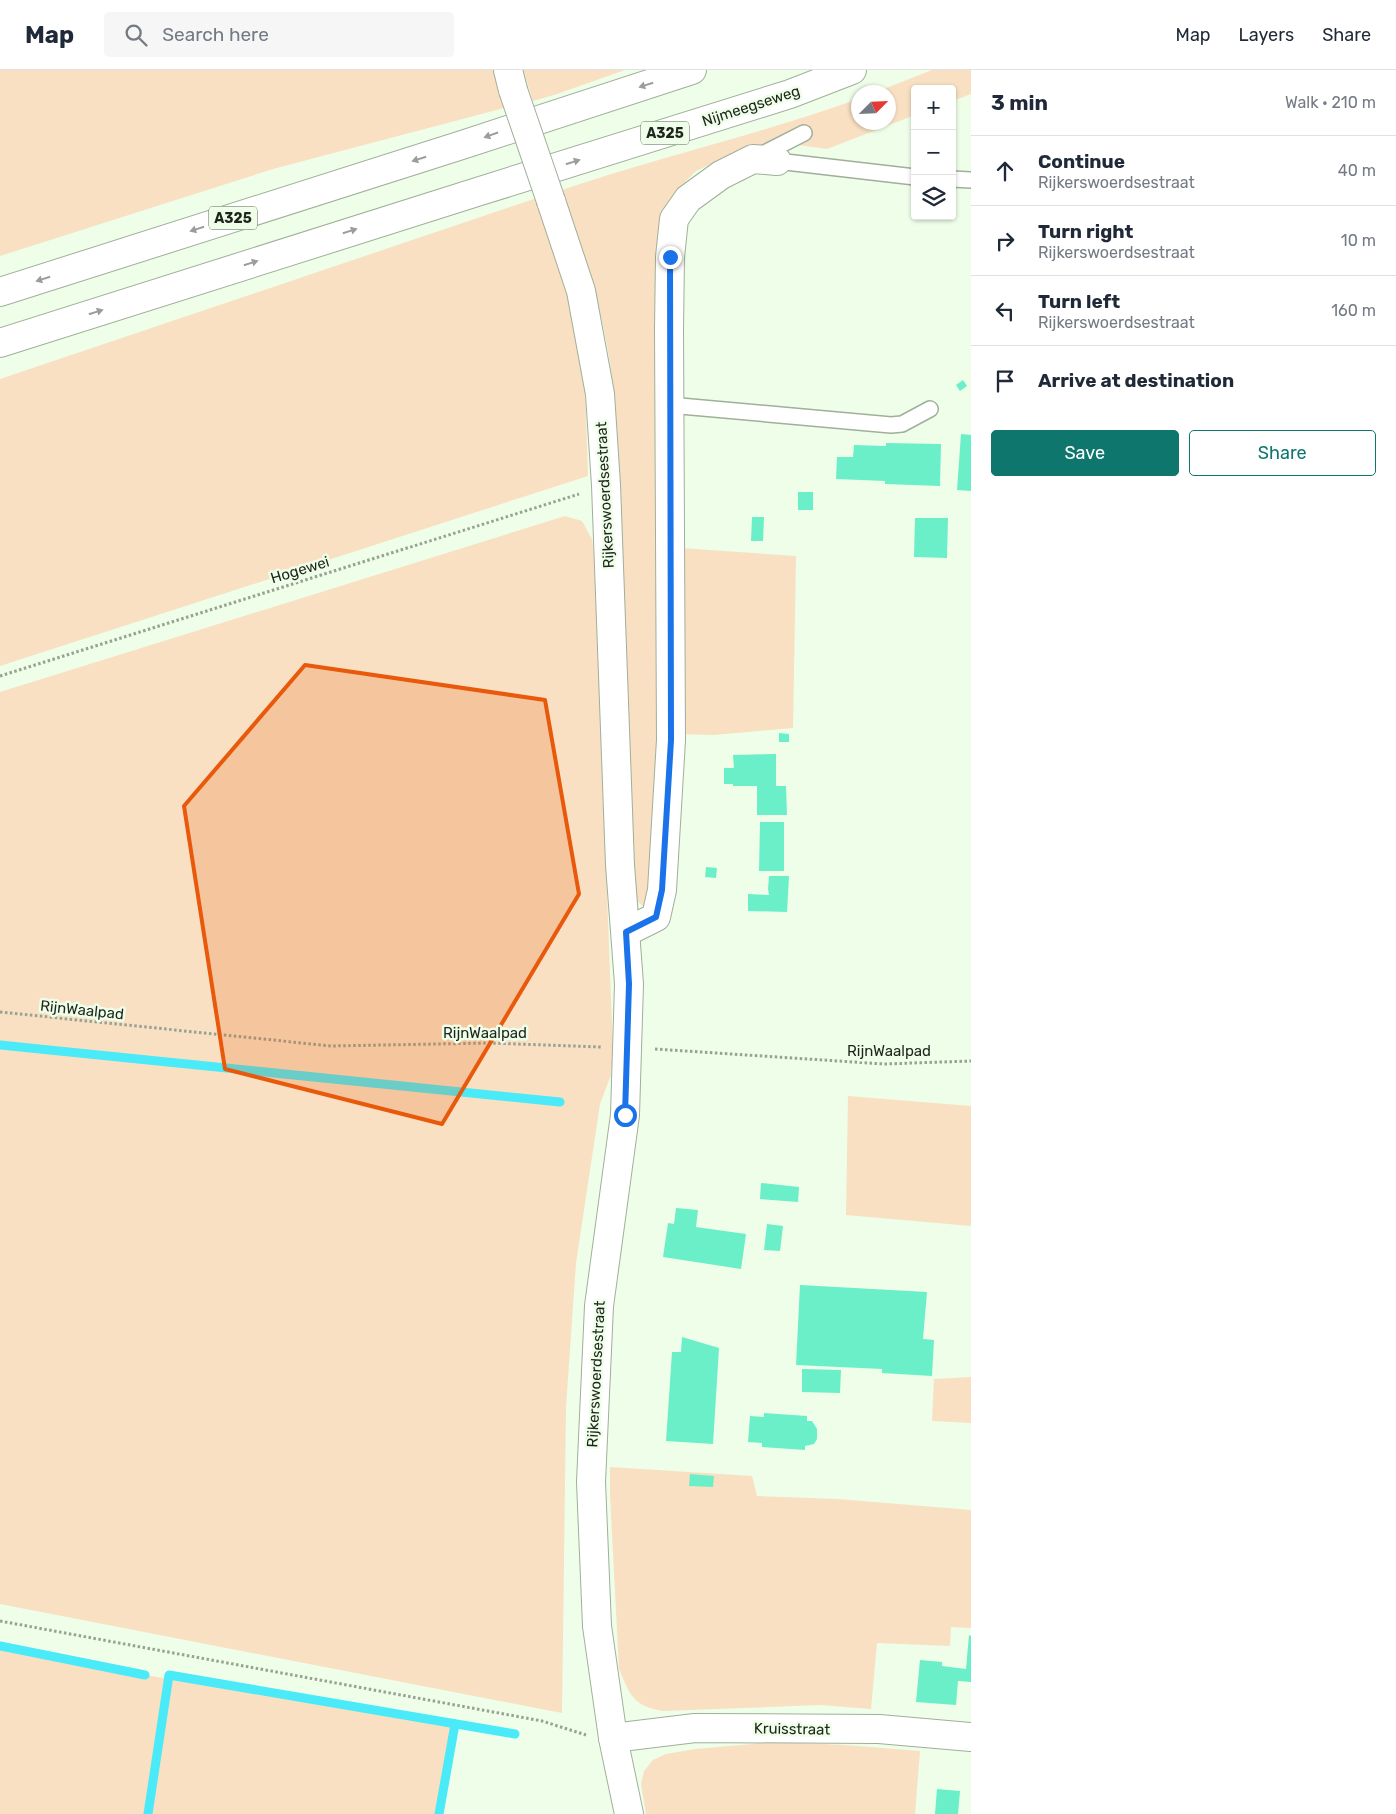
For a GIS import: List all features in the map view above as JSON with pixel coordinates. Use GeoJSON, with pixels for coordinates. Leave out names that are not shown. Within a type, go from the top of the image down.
{"type":"FeatureCollection","features":[{"type":"Feature","properties":{"kind":"main road","name":"A325"},"geometry":{"type":"LineString","coordinates":[[0,292],[692,70]]}},
{"type":"Feature","properties":{"kind":"main road","name":"Nijmeegseweg"},"geometry":{"type":"LineString","coordinates":[[0,343],[790,94],[852,70]]}},
{"type":"Feature","properties":{"kind":"main road","name":"Rijkerswoerdsestraat"},"geometry":{"type":"LineString","coordinates":[[510,80],[581,291],[600,394],[606,485],[620,865],[629,984],[625,1115],[599,1306],[591,1482],[597,1626],[613,1738],[629,1814]]}},
{"type":"Feature","properties":{"kind":"main road"},"geometry":{"type":"LineString","coordinates":[[626,932],[656,917],[662,890],[671,740],[669,404],[670,257],[674,218],[688,198],[721,175],[765,160]]}},
{"type":"Feature","properties":{"kind":"main road","name":"Kruisstraat"},"geometry":{"type":"LineString","coordinates":[[613,1738],[695,1728],[879,1729],[971,1737]]}},
{"type":"Feature","properties":{"kind":"lane"},"geometry":{"type":"LineString","coordinates":[[765,160],[804,133]]}},
{"type":"Feature","properties":{"kind":"lane"},"geometry":{"type":"LineString","coordinates":[[765,160],[911,177]]}},
{"type":"Feature","properties":{"kind":"lane"},"geometry":{"type":"LineString","coordinates":[[956,179],[971,180]]}},
{"type":"Feature","properties":{"kind":"lane"},"geometry":{"type":"LineString","coordinates":[[669,404],[891,425],[902,424],[930,409]]}},
{"type":"Feature","properties":{"kind":"path","name":"Hogewei"},"geometry":{"type":"LineString","coordinates":[[0,676],[606,485]]}},
{"type":"Feature","properties":{"kind":"path","name":"RijnWaalpad"},"geometry":{"type":"LineString","coordinates":[[0,1012],[331,1046],[489,1043],[627,1048],[884,1064],[971,1061]]}},
{"type":"Feature","properties":{"kind":"path"},"geometry":{"type":"LineString","coordinates":[[0,1622],[542,1720],[580,1734],[613,1738]]}},
{"type":"Feature","properties":{"kind":"highlighted area"},"geometry":{"type":"Polygon","coordinates":[[[305,665],[545,700],[579,894],[442,1124],[225,1069],[184,806],[305,665]]]}},
{"type":"Feature","properties":{"kind":"shaded area"},"geometry":{"type":"Polygon","coordinates":[[[0,70],[496,70],[508,107],[273,169],[0,256],[0,70]]]}},
{"type":"Feature","properties":{"kind":"shaded area"},"geometry":{"type":"Polygon","coordinates":[[[523,70],[625,70],[533,101],[523,70]]]}},
{"type":"Feature","properties":{"kind":"shaded area"},"geometry":{"type":"Polygon","coordinates":[[[932,70],[971,70],[971,94],[956,100],[956,85],[911,85],[911,117],[896,122],[896,85],[894,85],[932,70]]]}},
{"type":"Feature","properties":{"kind":"shaded area"},"geometry":{"type":"Polygon","coordinates":[[[851,101],[851,130],[876,130],[827,149],[798,145],[751,145],[696,171],[680,187],[669,206],[656,897],[644,907],[632,897],[618,467],[612,377],[602,320],[562,190],[851,101]]]}},
{"type":"Feature","properties":{"kind":"shaded area"},"geometry":{"type":"Polygon","coordinates":[[[537,198],[576,318],[585,386],[588,476],[0,666],[0,379],[537,198]]]}},
{"type":"Feature","properties":{"kind":"shaded area"},"geometry":{"type":"Polygon","coordinates":[[[565,516],[582,521],[592,539],[594,553],[613,1051],[611,1075],[600,1104],[576,1263],[566,1407],[562,1713],[0,1604],[0,692],[565,516]]]}},
{"type":"Feature","properties":{"kind":"shaded area"},"geometry":{"type":"Polygon","coordinates":[[[681,548],[796,556],[793,728],[713,735],[677,734],[681,548]]]}},
{"type":"Feature","properties":{"kind":"shaded area"},"geometry":{"type":"Polygon","coordinates":[[[848,1096],[971,1106],[971,1226],[846,1215],[848,1096]]]}},
{"type":"Feature","properties":{"kind":"shaded area"},"geometry":{"type":"Polygon","coordinates":[[[971,1377],[971,1423],[932,1421],[934,1379],[971,1377]]]}},
{"type":"Feature","properties":{"kind":"shaded area"},"geometry":{"type":"Polygon","coordinates":[[[610,1467],[752,1476],[757,1496],[838,1499],[971,1510],[971,1628],[951,1627],[950,1646],[877,1643],[871,1709],[820,1705],[663,1711],[645,1706],[634,1698],[626,1686],[619,1669],[610,1467]]]}},
{"type":"Feature","properties":{"kind":"shaded area"},"geometry":{"type":"Polygon","coordinates":[[[0,1646],[145,1675],[455,1724],[440,1814],[0,1814],[0,1646]]]}},
{"type":"Feature","properties":{"kind":"shaded area"},"geometry":{"type":"Polygon","coordinates":[[[776,1742],[920,1751],[915,1814],[646,1814],[641,1784],[644,1771],[653,1760],[666,1754],[695,1749],[776,1742]]]}},
{"type":"Feature","properties":{"kind":"building"},"geometry":{"type":"Polygon","coordinates":[[[963,380],[967,386],[960,391],[956,385],[963,380]]]}},
{"type":"Feature","properties":{"kind":"building"},"geometry":{"type":"Polygon","coordinates":[[[961,434],[971,435],[971,491],[957,490],[961,434]]]}},
{"type":"Feature","properties":{"kind":"building"},"geometry":{"type":"Polygon","coordinates":[[[886,443],[941,444],[940,486],[885,484],[885,481],[836,479],[837,457],[853,457],[854,445],[886,446],[886,443]]]}},
{"type":"Feature","properties":{"kind":"building"},"geometry":{"type":"Polygon","coordinates":[[[798,492],[813,492],[813,510],[798,510],[798,492]]]}},
{"type":"Feature","properties":{"kind":"building"},"geometry":{"type":"Polygon","coordinates":[[[752,517],[764,517],[763,541],[751,541],[752,517]]]}},
{"type":"Feature","properties":{"kind":"building"},"geometry":{"type":"Polygon","coordinates":[[[915,518],[948,518],[947,558],[914,557],[915,518]]]}},
{"type":"Feature","properties":{"kind":"building"},"geometry":{"type":"Polygon","coordinates":[[[779,733],[789,734],[789,742],[779,742],[779,733]]]}},
{"type":"Feature","properties":{"kind":"building"},"geometry":{"type":"Polygon","coordinates":[[[776,754],[776,786],[786,786],[787,815],[757,815],[757,786],[724,784],[724,768],[734,768],[733,755],[776,754]]]}},
{"type":"Feature","properties":{"kind":"building"},"geometry":{"type":"Polygon","coordinates":[[[760,822],[784,822],[784,871],[759,871],[760,822]]]}},
{"type":"Feature","properties":{"kind":"building"},"geometry":{"type":"Polygon","coordinates":[[[706,867],[717,868],[716,878],[705,877],[706,867]]]}},
{"type":"Feature","properties":{"kind":"building"},"geometry":{"type":"Polygon","coordinates":[[[769,876],[789,876],[787,912],[748,911],[748,894],[769,895],[769,876]]]}},
{"type":"Feature","properties":{"kind":"building"},"geometry":{"type":"Polygon","coordinates":[[[761,1183],[799,1187],[798,1202],[760,1199],[761,1183]]]}},
{"type":"Feature","properties":{"kind":"building"},"geometry":{"type":"Polygon","coordinates":[[[676,1208],[698,1210],[696,1227],[746,1234],[741,1269],[663,1257],[668,1223],[674,1224],[676,1208]]]}},
{"type":"Feature","properties":{"kind":"building"},"geometry":{"type":"Polygon","coordinates":[[[767,1224],[783,1226],[780,1251],[764,1250],[767,1224]]]}},
{"type":"Feature","properties":{"kind":"building"},"geometry":{"type":"Polygon","coordinates":[[[800,1285],[927,1292],[923,1339],[934,1340],[932,1376],[882,1373],[882,1369],[796,1365],[800,1285]]]}},
{"type":"Feature","properties":{"kind":"building"},"geometry":{"type":"Polygon","coordinates":[[[682,1337],[719,1348],[713,1444],[666,1441],[672,1352],[681,1352],[682,1337]]]}},
{"type":"Feature","properties":{"kind":"building"},"geometry":{"type":"Polygon","coordinates":[[[802,1369],[841,1370],[840,1393],[802,1392],[802,1369]]]}},
{"type":"Feature","properties":{"kind":"building"},"geometry":{"type":"Polygon","coordinates":[[[764,1413],[807,1416],[807,1421],[812,1421],[817,1429],[817,1439],[814,1444],[805,1446],[805,1450],[762,1447],[762,1443],[748,1442],[750,1416],[764,1417],[764,1413]]]}},
{"type":"Feature","properties":{"kind":"building"},"geometry":{"type":"Polygon","coordinates":[[[690,1474],[714,1476],[713,1487],[689,1486],[690,1474]]]}},
{"type":"Feature","properties":{"kind":"building"},"geometry":{"type":"Polygon","coordinates":[[[969,1635],[971,1636],[971,1682],[958,1681],[956,1705],[916,1702],[920,1660],[942,1662],[942,1666],[966,1669],[969,1635]]]}},
{"type":"Feature","properties":{"kind":"building"},"geometry":{"type":"Polygon","coordinates":[[[937,1789],[960,1791],[958,1814],[935,1814],[937,1789]]]}},
{"type":"Feature","properties":{"kind":"waterway"},"geometry":{"type":"LineString","coordinates":[[0,1045],[560,1102]]}},
{"type":"Feature","properties":{"kind":"waterway"},"geometry":{"type":"LineString","coordinates":[[0,1646],[145,1675]]}},
{"type":"Feature","properties":{"kind":"waterway"},"geometry":{"type":"LineString","coordinates":[[148,1814],[169,1675],[515,1734]]}},
{"type":"Feature","properties":{"kind":"waterway"},"geometry":{"type":"LineString","coordinates":[[439,1814],[455,1724]]}},
{"type":"Feature","properties":{"kind":"route"},"geometry":{"type":"LineString","coordinates":[[625,1115],[629,984],[626,932],[656,917],[662,890],[671,740],[670,257]]}}]}
